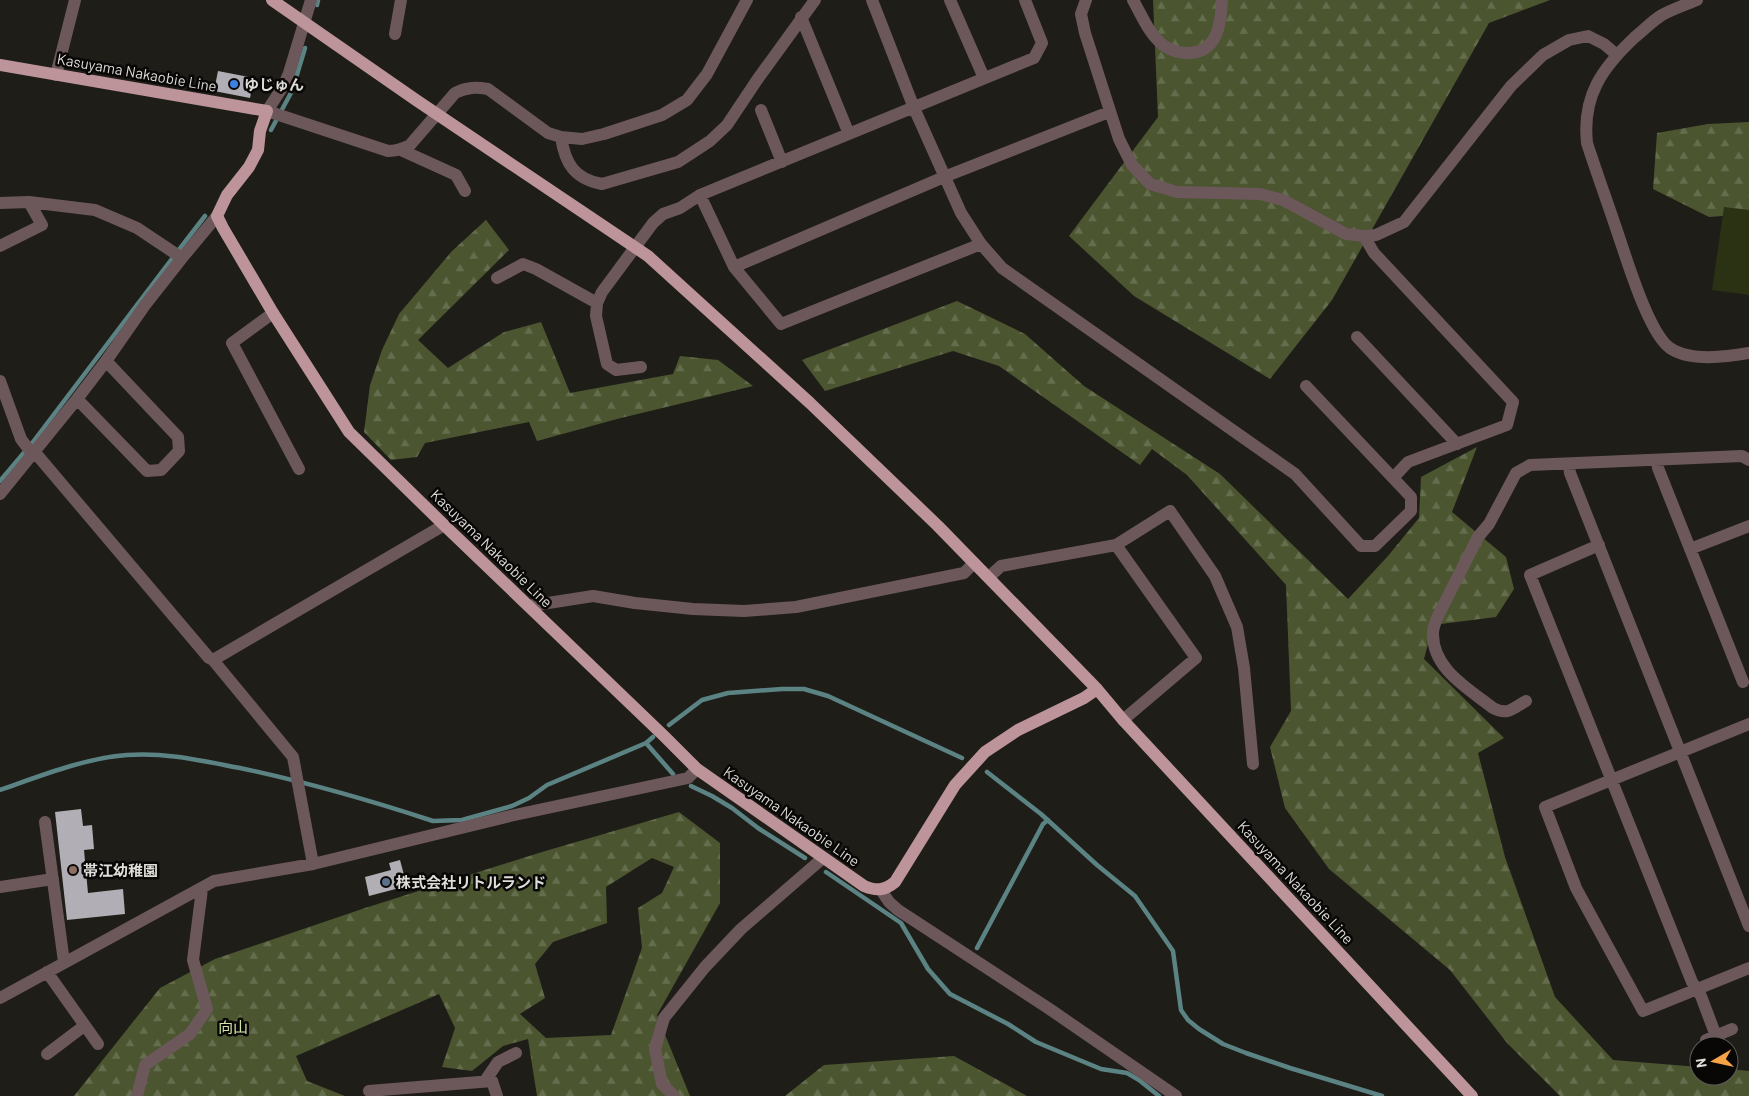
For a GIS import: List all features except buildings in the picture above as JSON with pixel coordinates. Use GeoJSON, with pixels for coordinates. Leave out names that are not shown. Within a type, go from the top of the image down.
{"type":"FeatureCollection","features":[{"type":"Feature","properties":{"kind":"main road","name":"Kasuyama Nakaobie Line"},"geometry":{"type":"LineString","coordinates":[[272,0],[648,256],[810,403],[938,526],[1097,689],[1123,720],[1472,1096]]}},
{"type":"Feature","properties":{"kind":"main road","name":"Kasuyama Nakaobie Line"},"geometry":{"type":"LineString","coordinates":[[0,65],[274,114]]}},
{"type":"Feature","properties":{"kind":"main road"},"geometry":{"type":"LineString","coordinates":[[217,216],[227,195],[249,168],[258,150],[260,131],[274,114]]}},
{"type":"Feature","properties":{"kind":"main road","name":"Kasuyama Nakaobie Line"},"geometry":{"type":"LineString","coordinates":[[217,216],[273,313],[349,432],[697,769],[864,886],[881,890]]}},
{"type":"Feature","properties":{"kind":"main road"},"geometry":{"type":"LineString","coordinates":[[881,890],[895,882],[955,786],[986,752],[1018,730],[1084,698],[1097,689]]}},
{"type":"Feature","properties":{"kind":"street"},"geometry":{"type":"LineString","coordinates":[[56,75],[75,0]]}},
{"type":"Feature","properties":{"kind":"street"},"geometry":{"type":"LineString","coordinates":[[311,0],[274,114],[388,151],[401,150],[456,175],[465,191]]}},
{"type":"Feature","properties":{"kind":"street"},"geometry":{"type":"LineString","coordinates":[[395,34],[401,0]]}},
{"type":"Feature","properties":{"kind":"street"},"geometry":{"type":"LineString","coordinates":[[401,150],[417,138],[455,93],[465,88],[477,87],[488,89],[548,133],[561,137],[582,139],[604,134],[662,115],[687,100],[707,74],[748,0]]}},
{"type":"Feature","properties":{"kind":"street"},"geometry":{"type":"LineString","coordinates":[[561,137],[564,154],[576,173],[589,182],[602,184],[678,162],[710,141],[727,125],[814,0]]}},
{"type":"Feature","properties":{"kind":"street"},"geometry":{"type":"LineString","coordinates":[[872,0],[914,108],[961,213],[981,244],[1002,268],[1294,474],[1361,546],[1375,546],[1412,511],[1411,497],[1306,386]]}},
{"type":"Feature","properties":{"kind":"street"},"geometry":{"type":"LineString","coordinates":[[950,0],[984,78]]}},
{"type":"Feature","properties":{"kind":"street"},"geometry":{"type":"LineString","coordinates":[[641,367],[616,370],[607,364],[598,329],[600,298],[653,223],[663,214],[680,208],[700,195],[1034,58],[1042,43],[1025,0]]}},
{"type":"Feature","properties":{"kind":"street"},"geometry":{"type":"LineString","coordinates":[[1086,0],[1081,14],[1119,139],[1132,165],[1150,184],[1177,192],[1260,194],[1283,200],[1346,234],[1364,236],[1376,235],[1404,222],[1511,86],[1542,55],[1569,40],[1588,36],[1604,44],[1617,55]]}},
{"type":"Feature","properties":{"kind":"street"},"geometry":{"type":"LineString","coordinates":[[1133,0],[1152,34],[1164,46],[1179,53],[1194,53],[1210,46],[1219,30],[1222,0]]}},
{"type":"Feature","properties":{"kind":"street"},"geometry":{"type":"LineString","coordinates":[[1697,0],[1661,16],[1617,55],[1595,85],[1587,111],[1585,128],[1587,144],[1635,283],[1659,335],[1670,348],[1681,353],[1701,357],[1749,353]]}},
{"type":"Feature","properties":{"kind":"street"},"geometry":{"type":"LineString","coordinates":[[801,17],[849,134]]}},
{"type":"Feature","properties":{"kind":"street"},"geometry":{"type":"LineString","coordinates":[[761,110],[782,162]]}},
{"type":"Feature","properties":{"kind":"street"},"geometry":{"type":"LineString","coordinates":[[734,266],[944,177],[1110,112]]}},
{"type":"Feature","properties":{"kind":"street"},"geometry":{"type":"LineString","coordinates":[[700,195],[734,266],[781,324],[981,244]]}},
{"type":"Feature","properties":{"kind":"street"},"geometry":{"type":"LineString","coordinates":[[0,203],[29,202],[95,210],[137,228],[177,255]]}},
{"type":"Feature","properties":{"kind":"street"},"geometry":{"type":"LineString","coordinates":[[0,246],[42,225],[29,202]]}},
{"type":"Feature","properties":{"kind":"street"},"geometry":{"type":"LineString","coordinates":[[0,494],[29,449],[77,399],[106,361],[177,255],[217,216]]}},
{"type":"Feature","properties":{"kind":"street"},"geometry":{"type":"LineString","coordinates":[[1364,236],[1374,253],[1513,402],[1507,425],[1408,462],[1394,477]]}},
{"type":"Feature","properties":{"kind":"street"},"geometry":{"type":"LineString","coordinates":[[496,278],[523,264],[600,298]]}},
{"type":"Feature","properties":{"kind":"street"},"geometry":{"type":"LineString","coordinates":[[273,313],[232,343],[300,469]]}},
{"type":"Feature","properties":{"kind":"street"},"geometry":{"type":"LineString","coordinates":[[1357,337],[1457,444]]}},
{"type":"Feature","properties":{"kind":"street"},"geometry":{"type":"LineString","coordinates":[[77,399],[146,470],[161,470],[179,451],[178,437],[106,361]]}},
{"type":"Feature","properties":{"kind":"street"},"geometry":{"type":"LineString","coordinates":[[0,381],[21,439],[209,658],[213,660],[293,757],[313,864]]}},
{"type":"Feature","properties":{"kind":"street"},"geometry":{"type":"LineString","coordinates":[[1526,701],[1508,711],[1501,712],[1493,708],[1449,674],[1434,644],[1433,632],[1437,618],[1478,537],[1489,524],[1516,473],[1530,465],[1742,456],[1749,460]]}},
{"type":"Feature","properties":{"kind":"street"},"geometry":{"type":"LineString","coordinates":[[1657,460],[1658,468],[1742,682]]}},
{"type":"Feature","properties":{"kind":"street"},"geometry":{"type":"LineString","coordinates":[[1569,464],[1570,473],[1749,926]]}},
{"type":"Feature","properties":{"kind":"street"},"geometry":{"type":"LineString","coordinates":[[989,577],[1001,566],[1116,545],[1170,511],[1215,576],[1237,627],[1244,668],[1253,764]]}},
{"type":"Feature","properties":{"kind":"street"},"geometry":{"type":"LineString","coordinates":[[213,660],[444,525]]}},
{"type":"Feature","properties":{"kind":"street"},"geometry":{"type":"LineString","coordinates":[[1690,549],[1749,526]]}},
{"type":"Feature","properties":{"kind":"street"},"geometry":{"type":"LineString","coordinates":[[1116,545],[1196,658],[1123,720]]}},
{"type":"Feature","properties":{"kind":"street"},"geometry":{"type":"LineString","coordinates":[[1599,545],[1530,575],[1696,989],[1711,1038],[1732,1030]]}},
{"type":"Feature","properties":{"kind":"street"},"geometry":{"type":"LineString","coordinates":[[529,606],[593,596],[635,603],[693,609],[744,611],[788,607],[964,573],[974,563]]}},
{"type":"Feature","properties":{"kind":"street"},"geometry":{"type":"LineString","coordinates":[[1749,724],[1545,808],[1576,888],[1643,1011],[1749,968]]}},
{"type":"Feature","properties":{"kind":"street"},"geometry":{"type":"LineString","coordinates":[[0,998],[214,881],[313,864],[510,816],[688,778],[697,769]]}},
{"type":"Feature","properties":{"kind":"street"},"geometry":{"type":"LineString","coordinates":[[45,822],[64,962]]}},
{"type":"Feature","properties":{"kind":"street"},"geometry":{"type":"LineString","coordinates":[[674,1096],[662,1084],[655,1048],[664,1018],[705,967],[742,929],[823,858]]}},
{"type":"Feature","properties":{"kind":"street"},"geometry":{"type":"LineString","coordinates":[[0,887],[53,879]]}},
{"type":"Feature","properties":{"kind":"street"},"geometry":{"type":"LineString","coordinates":[[137,1096],[145,1065],[190,1034],[207,1009],[194,960],[202,889]]}},
{"type":"Feature","properties":{"kind":"street"},"geometry":{"type":"LineString","coordinates":[[881,890],[889,902],[898,910],[1048,1008],[1176,1096]]}},
{"type":"Feature","properties":{"kind":"street"},"geometry":{"type":"LineString","coordinates":[[47,972],[98,1044]]}},
{"type":"Feature","properties":{"kind":"street"},"geometry":{"type":"LineString","coordinates":[[47,1054],[84,1026]]}},
{"type":"Feature","properties":{"kind":"street"},"geometry":{"type":"LineString","coordinates":[[485,1081],[498,1062],[516,1053]]}},
{"type":"Feature","properties":{"kind":"street"},"geometry":{"type":"LineString","coordinates":[[369,1090],[492,1081],[497,1096]]}},
{"type":"Feature","properties":{"kind":"green space"},"geometry":{"type":"Polygon","coordinates":[[[1153,0],[1550,0],[1489,23],[1332,300],[1270,379],[1134,296],[1069,236],[1158,117],[1153,0]]]}},
{"type":"Feature","properties":{"kind":"green space"},"geometry":{"type":"Polygon","coordinates":[[[1749,122],[1749,214],[1709,217],[1653,189],[1657,133],[1708,124],[1749,122]]]}},
{"type":"Feature","properties":{"kind":"green space"},"geometry":{"type":"Polygon","coordinates":[[[1724,207],[1749,210],[1749,295],[1712,290],[1724,207]]]}},
{"type":"Feature","properties":{"kind":"green space"},"geometry":{"type":"Polygon","coordinates":[[[486,220],[509,250],[418,340],[448,368],[504,332],[541,322],[570,393],[673,374],[680,356],[718,360],[753,386],[617,419],[537,441],[529,422],[425,443],[417,457],[391,460],[364,432],[370,385],[382,350],[399,314],[452,251],[486,220]]]}},
{"type":"Feature","properties":{"kind":"green space"},"geometry":{"type":"Polygon","coordinates":[[[957,301],[1025,334],[1084,386],[1220,474],[1348,599],[1388,556],[1419,518],[1421,477],[1477,447],[1452,512],[1506,557],[1514,589],[1496,617],[1433,625],[1424,659],[1504,738],[1478,753],[1505,857],[1555,997],[1613,1060],[1689,1066],[1689,1086],[1739,1086],[1739,1070],[1749,1071],[1749,1096],[1560,1096],[1507,1043],[1450,970],[1329,869],[1285,808],[1270,747],[1291,711],[1286,585],[1187,475],[1152,449],[1140,465],[999,366],[953,351],[825,391],[802,360],[957,301]]]}},
{"type":"Feature","properties":{"kind":"green space","name":"向山"},"geometry":{"type":"Polygon","coordinates":[[[679,812],[720,843],[720,903],[657,1015],[690,1096],[537,1096],[528,1039],[503,1046],[472,1071],[442,1067],[455,1028],[439,994],[296,1056],[307,1081],[345,1096],[74,1096],[160,988],[215,959],[365,908],[542,852],[679,812]],[[652,858],[606,887],[607,923],[553,942],[535,964],[545,998],[520,1014],[546,1038],[611,1035],[642,948],[638,908],[662,893],[674,867],[652,858]]]}},
{"type":"Feature","properties":{"kind":"green space"},"geometry":{"type":"Polygon","coordinates":[[[954,1056],[1027,1096],[785,1096],[824,1065],[954,1056]]]}},
{"type":"Feature","properties":{"kind":"waterway"},"geometry":{"type":"LineString","coordinates":[[317,5],[318,0]]}},
{"type":"Feature","properties":{"kind":"waterway"},"geometry":{"type":"LineString","coordinates":[[271,130],[292,91],[305,48]]}},
{"type":"Feature","properties":{"kind":"waterway"},"geometry":{"type":"LineString","coordinates":[[0,481],[33,442],[205,216]]}},
{"type":"Feature","properties":{"kind":"waterway"},"geometry":{"type":"LineString","coordinates":[[669,725],[702,700],[728,693],[804,689],[828,696],[962,758]]}},
{"type":"Feature","properties":{"kind":"waterway"},"geometry":{"type":"LineString","coordinates":[[0,790],[63,768],[111,757],[141,754],[184,758],[289,779],[433,821],[462,820],[512,806],[529,798],[547,785],[646,743],[653,737]]}},
{"type":"Feature","properties":{"kind":"waterway"},"geometry":{"type":"LineString","coordinates":[[646,743],[673,774]]}},
{"type":"Feature","properties":{"kind":"waterway"},"geometry":{"type":"LineString","coordinates":[[987,772],[1041,814],[1097,865],[1135,896],[1173,951],[1181,1010],[1188,1020],[1223,1044],[1290,1068],[1382,1096]]}},
{"type":"Feature","properties":{"kind":"waterway"},"geometry":{"type":"LineString","coordinates":[[691,786],[732,808],[758,828],[805,858]]}},
{"type":"Feature","properties":{"kind":"waterway"},"geometry":{"type":"LineString","coordinates":[[977,948],[1043,824],[1048,820]]}},
{"type":"Feature","properties":{"kind":"waterway"},"geometry":{"type":"LineString","coordinates":[[826,872],[901,923],[928,969],[950,994],[1008,1024],[1036,1042],[1101,1069],[1127,1073],[1159,1096]]}},
{"type":"Feature","properties":{"kind":"place","name":"ゆじゅん"},"geometry":{"type":"Point","coordinates":[234,84]}},
{"type":"Feature","properties":{"kind":"place","name":"帯江幼稚園"},"geometry":{"type":"Point","coordinates":[73,870]}},
{"type":"Feature","properties":{"kind":"place","name":"株式会社リトルランド"},"geometry":{"type":"Point","coordinates":[386,882]}}]}
